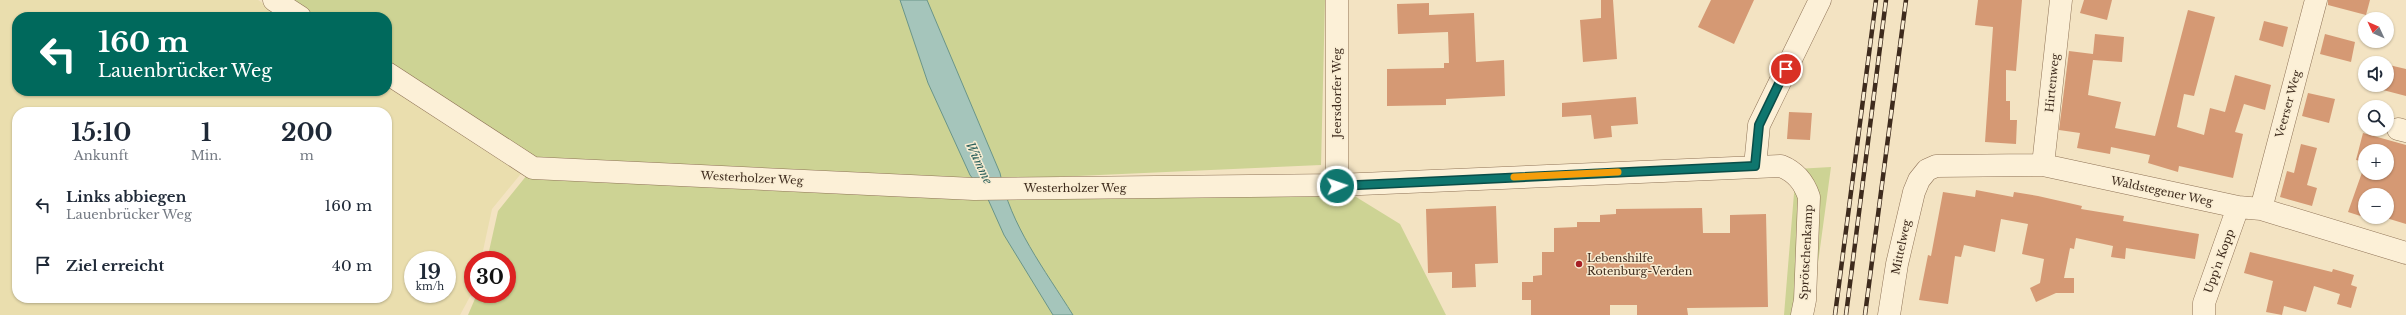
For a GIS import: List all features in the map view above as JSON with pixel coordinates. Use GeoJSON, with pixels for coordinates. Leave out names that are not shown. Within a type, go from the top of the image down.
{"type":"FeatureCollection","features":[{"type":"Feature","properties":{"kind":"street"},"geometry":{"type":"LineString","coordinates":[[274,0],[292,12]]}},
{"type":"Feature","properties":{"kind":"street","name":"Jeersdorfer Weg"},"geometry":{"type":"LineString","coordinates":[[1337,0],[1337,186]]}},
{"type":"Feature","properties":{"kind":"street"},"geometry":{"type":"LineString","coordinates":[[1755,166],[1759,125],[1820,0]]}},
{"type":"Feature","properties":{"kind":"street","name":"Hirtenweg"},"geometry":{"type":"LineString","coordinates":[[2043,165],[2061,0]]}},
{"type":"Feature","properties":{"kind":"street","name":"Veerser Weg"},"geometry":{"type":"LineString","coordinates":[[2261,209],[2316,0]]}},
{"type":"Feature","properties":{"kind":"street","name":"Westerholzer Weg"},"geometry":{"type":"LineString","coordinates":[[392,77],[533,168],[974,189],[1337,186],[1755,166],[1781,166],[1791,170]]}},
{"type":"Feature","properties":{"kind":"street","name":"Waldstegener Weg"},"geometry":{"type":"LineString","coordinates":[[1919,180],[1926,170],[1946,165],[2043,165],[2238,208],[2261,209],[2406,253]]}},
{"type":"Feature","properties":{"kind":"street","name":"Sprötschenkamp"},"geometry":{"type":"LineString","coordinates":[[1791,170],[1805,186],[1809,197],[1805,300],[1802,315]]}},
{"type":"Feature","properties":{"kind":"street","name":"Mittelweg"},"geometry":{"type":"LineString","coordinates":[[1889,315],[1897,264],[1914,192],[1919,180]]}},
{"type":"Feature","properties":{"kind":"street","name":"Upp'n Kopp"},"geometry":{"type":"LineString","coordinates":[[2204,315],[2204,303],[2238,208]]}},
{"type":"Feature","properties":{"kind":"shaded area"},"geometry":{"type":"Polygon","coordinates":[[[0,0],[258,0],[276,12],[12,12],[12,96],[392,96],[392,86],[524,170],[492,209],[483,251],[464,251],[464,303],[466,303],[460,315],[0,315],[0,0]]]}},
{"type":"Feature","properties":{"kind":"green space"},"geometry":{"type":"Polygon","coordinates":[[[288,0],[1325,0],[1321,165],[968,181],[534,164],[392,68],[392,12],[306,12],[288,0]]]}},
{"type":"Feature","properties":{"kind":"green space"},"geometry":{"type":"Polygon","coordinates":[[[1831,167],[1811,315],[1784,315],[1796,169],[1831,167]]]}},
{"type":"Feature","properties":{"kind":"green space"},"geometry":{"type":"Polygon","coordinates":[[[527,175],[987,197],[1006,201],[1004,196],[1348,192],[1400,224],[1446,315],[468,315],[473,303],[516,303],[516,251],[489,251],[498,211],[527,175]]]}},
{"type":"Feature","properties":{"kind":"water","name":"Wümme"},"geometry":{"type":"Polygon","coordinates":[[[900,0],[927,0],[1000,173],[1005,192],[1020,229],[1040,264],[1073,315],[1053,315],[1004,235],[987,197],[970,175],[928,83],[900,0]]]}},
{"type":"Feature","properties":{"kind":"building"},"geometry":{"type":"Polygon","coordinates":[[[1601,0],[1613,0],[1617,59],[1583,62],[1580,20],[1601,18],[1601,0]]]}},
{"type":"Feature","properties":{"kind":"building"},"geometry":{"type":"Polygon","coordinates":[[[1711,0],[1754,0],[1734,44],[1698,27],[1711,0]]]}},
{"type":"Feature","properties":{"kind":"building"},"geometry":{"type":"Polygon","coordinates":[[[1978,0],[2022,0],[2016,71],[2006,70],[2006,101],[2010,101],[2010,120],[2017,120],[2016,144],[1985,142],[1993,27],[1975,25],[1978,0]]]}},
{"type":"Feature","properties":{"kind":"building"},"geometry":{"type":"Polygon","coordinates":[[[2084,0],[2112,0],[2107,20],[2080,13],[2084,0]]]}},
{"type":"Feature","properties":{"kind":"building"},"geometry":{"type":"Polygon","coordinates":[[[2328,0],[2370,0],[2367,12],[2358,13],[2328,5],[2328,0]]]}},
{"type":"Feature","properties":{"kind":"building"},"geometry":{"type":"Polygon","coordinates":[[[1429,3],[1429,15],[1474,13],[1476,62],[1504,60],[1505,96],[1446,99],[1446,105],[1387,106],[1387,69],[1444,68],[1444,63],[1449,63],[1448,32],[1398,34],[1397,4],[1429,3]]]}},
{"type":"Feature","properties":{"kind":"building"},"geometry":{"type":"Polygon","coordinates":[[[2188,10],[2215,17],[2194,96],[2184,94],[2177,127],[2204,135],[2210,108],[2225,112],[2235,75],[2271,85],[2265,110],[2244,104],[2235,132],[2243,134],[2233,178],[2179,166],[2178,172],[2148,163],[2150,155],[2111,147],[2110,154],[2077,148],[2080,133],[2059,130],[2069,51],[2093,54],[2095,34],[2124,37],[2122,62],[2093,60],[2088,95],[2121,102],[2115,128],[2155,136],[2188,10]]]}},
{"type":"Feature","properties":{"kind":"building"},"geometry":{"type":"Polygon","coordinates":[[[2264,21],[2288,27],[2283,47],[2259,40],[2264,21]]]}},
{"type":"Feature","properties":{"kind":"building"},"geometry":{"type":"Polygon","coordinates":[[[2325,34],[2355,42],[2351,62],[2320,54],[2325,34]]]}},
{"type":"Feature","properties":{"kind":"building"},"geometry":{"type":"Polygon","coordinates":[[[2394,66],[2406,69],[2406,96],[2391,92],[2394,92],[2394,66]]]}},
{"type":"Feature","properties":{"kind":"building"},"geometry":{"type":"Polygon","coordinates":[[[2308,93],[2335,99],[2329,123],[2302,116],[2308,93]]]}},
{"type":"Feature","properties":{"kind":"building"},"geometry":{"type":"Polygon","coordinates":[[[1636,97],[1638,124],[1611,126],[1612,137],[1594,139],[1591,115],[1562,117],[1562,103],[1636,97]]]}},
{"type":"Feature","properties":{"kind":"building"},"geometry":{"type":"Polygon","coordinates":[[[1789,112],[1812,113],[1810,140],[1787,139],[1789,112]]]}},
{"type":"Feature","properties":{"kind":"building"},"geometry":{"type":"Polygon","coordinates":[[[2362,136],[2374,136],[2406,145],[2406,224],[2394,220],[2394,188],[2358,188],[2358,215],[2348,212],[2359,180],[2394,180],[2394,144],[2360,144],[2362,136]]]}},
{"type":"Feature","properties":{"kind":"building"},"geometry":{"type":"Polygon","coordinates":[[[2301,144],[2317,148],[2307,185],[2317,188],[2312,206],[2280,197],[2287,171],[2294,173],[2301,144]]]}},
{"type":"Feature","properties":{"kind":"building"},"geometry":{"type":"Polygon","coordinates":[[[1976,190],[2013,197],[2014,192],[2038,196],[2082,206],[2081,209],[2124,216],[2123,221],[2199,234],[2195,259],[2126,248],[2125,259],[2111,257],[2113,246],[2076,238],[2074,249],[2070,248],[2064,278],[2074,278],[2074,293],[2056,293],[2036,302],[2030,288],[2040,283],[2044,259],[2022,254],[2028,224],[2001,219],[1995,252],[1964,245],[1961,257],[1955,256],[1948,304],[1919,300],[1928,255],[1931,256],[1943,192],[1975,197],[1976,190]]]}},
{"type":"Feature","properties":{"kind":"building"},"geometry":{"type":"Polygon","coordinates":[[[1496,206],[1498,263],[1475,264],[1476,287],[1452,288],[1452,272],[1428,273],[1426,209],[1496,206]]]}},
{"type":"Feature","properties":{"kind":"building"},"geometry":{"type":"Polygon","coordinates":[[[1702,208],[1703,233],[1730,233],[1730,215],[1766,214],[1768,307],[1687,308],[1688,315],[1637,315],[1637,305],[1610,305],[1610,315],[1531,315],[1531,300],[1522,300],[1522,282],[1533,282],[1533,276],[1542,275],[1542,252],[1554,252],[1554,228],[1577,227],[1577,222],[1600,222],[1600,215],[1616,214],[1616,209],[1702,208]]]}},
{"type":"Feature","properties":{"kind":"building"},"geometry":{"type":"Polygon","coordinates":[[[2250,252],[2332,272],[2333,269],[2354,275],[2351,285],[2357,287],[2351,308],[2337,304],[2340,294],[2314,286],[2306,312],[2284,306],[2282,315],[2266,312],[2273,281],[2244,273],[2250,252]]]}},
{"type":"Feature","properties":{"kind":"railway"},"geometry":{"type":"LineString","coordinates":[[1835,315],[1876,0]]}},
{"type":"Feature","properties":{"kind":"railway"},"geometry":{"type":"LineString","coordinates":[[1846,315],[1886,0]]}},
{"type":"Feature","properties":{"kind":"railway"},"geometry":{"type":"LineString","coordinates":[[1865,315],[1906,0]]}},
{"type":"Feature","properties":{"kind":"slow traffic"},"geometry":{"type":"LineString","coordinates":[[1514,177],[1618,172]]}},
{"type":"Feature","properties":{"kind":"place","name":"Lebenshilfe Rotenburg-Verden"},"geometry":{"type":"Point","coordinates":[1579,264]}},
{"type":"Feature","properties":{"kind":"route"},"geometry":{"type":"LineString","coordinates":[[1337,186],[1755,166],[1756,142],[1759,125],[1786,69]]}}]}
